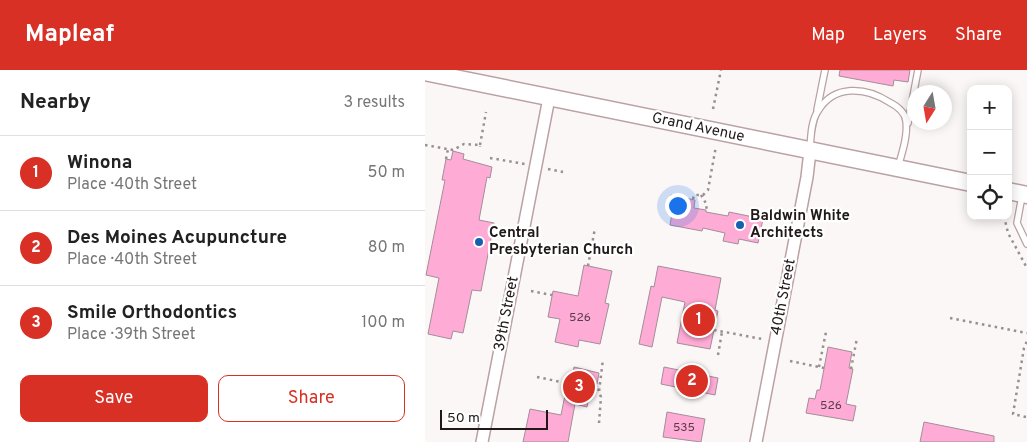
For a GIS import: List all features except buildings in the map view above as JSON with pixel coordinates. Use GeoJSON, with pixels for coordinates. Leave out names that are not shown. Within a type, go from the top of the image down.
{"type":"FeatureCollection","features":[{"type":"Feature","properties":{"kind":"main road","name":"Grand Avenue"},"geometry":{"type":"LineString","coordinates":[[425,72],[967,183]]}},
{"type":"Feature","properties":{"kind":"street","name":"39th Street"},"geometry":{"type":"LineString","coordinates":[[482,442],[549,98]]}},
{"type":"Feature","properties":{"kind":"street","name":"40th Street"},"geometry":{"type":"LineString","coordinates":[[756,442],[807,177],[810,152]]}},
{"type":"Feature","properties":{"kind":"lane"},"geometry":{"type":"LineString","coordinates":[[810,152],[812,129],[825,70]]}},
{"type":"Feature","properties":{"kind":"lane"},"geometry":{"type":"LineString","coordinates":[[898,169],[918,70]]}},
{"type":"Feature","properties":{"kind":"lane"},"geometry":{"type":"LineString","coordinates":[[816,112],[824,102],[837,94],[850,90],[861,90],[879,95],[899,108],[906,120],[906,130]]}},
{"type":"Feature","properties":{"kind":"lane"},"geometry":{"type":"LineString","coordinates":[[1019,193],[1017,223],[1027,244]]}},
{"type":"Feature","properties":{"kind":"path"},"geometry":{"type":"LineString","coordinates":[[713,110],[721,70]]}},
{"type":"Feature","properties":{"kind":"path"},"geometry":{"type":"LineString","coordinates":[[425,144],[453,150],[464,144],[480,146],[487,112]]}},
{"type":"Feature","properties":{"kind":"path"},"geometry":{"type":"LineString","coordinates":[[693,199],[694,195],[701,195],[708,190],[719,133]]}},
{"type":"Feature","properties":{"kind":"path"},"geometry":{"type":"LineString","coordinates":[[446,159],[448,149]]}},
{"type":"Feature","properties":{"kind":"path"},"geometry":{"type":"LineString","coordinates":[[491,158],[563,172]]}},
{"type":"Feature","properties":{"kind":"path"},"geometry":{"type":"LineString","coordinates":[[701,195],[707,204],[706,210]]}},
{"type":"Feature","properties":{"kind":"path"},"geometry":{"type":"LineString","coordinates":[[587,266],[595,228]]}},
{"type":"Feature","properties":{"kind":"path"},"geometry":{"type":"LineString","coordinates":[[531,291],[552,295]]}},
{"type":"Feature","properties":{"kind":"path"},"geometry":{"type":"LineString","coordinates":[[950,318],[1027,333]]}},
{"type":"Feature","properties":{"kind":"path"},"geometry":{"type":"LineString","coordinates":[[714,330],[762,339]]}},
{"type":"Feature","properties":{"kind":"path"},"geometry":{"type":"LineString","coordinates":[[718,355],[722,332]]}},
{"type":"Feature","properties":{"kind":"path"},"geometry":{"type":"LineString","coordinates":[[819,367],[826,332]]}},
{"type":"Feature","properties":{"kind":"path"},"geometry":{"type":"LineString","coordinates":[[851,369],[857,338]]}},
{"type":"Feature","properties":{"kind":"path"},"geometry":{"type":"LineString","coordinates":[[1026,416],[1013,414],[1024,348],[1027,341]]}},
{"type":"Feature","properties":{"kind":"path"},"geometry":{"type":"LineString","coordinates":[[599,423],[601,397],[599,390],[603,358]]}},
{"type":"Feature","properties":{"kind":"path"},"geometry":{"type":"LineString","coordinates":[[789,361],[824,368]]}},
{"type":"Feature","properties":{"kind":"path"},"geometry":{"type":"LineString","coordinates":[[537,377],[571,384]]}},
{"type":"Feature","properties":{"kind":"path"},"geometry":{"type":"LineString","coordinates":[[591,389],[599,390]]}},
{"type":"Feature","properties":{"kind":"place","name":"Baldwin White Architects"},"geometry":{"type":"Point","coordinates":[740,225]}},
{"type":"Feature","properties":{"kind":"place","name":"Central Presbyterian Church"},"geometry":{"type":"Point","coordinates":[479,242]}},
{"type":"Feature","properties":{"kind":"place","name":"Winona"},"geometry":{"type":"Point","coordinates":[699,320]}},
{"type":"Feature","properties":{"kind":"place","name":"Des Moines Acupuncture"},"geometry":{"type":"Point","coordinates":[692,381]}},
{"type":"Feature","properties":{"kind":"place","name":"Smile Orthodontics"},"geometry":{"type":"Point","coordinates":[579,387]}}]}
